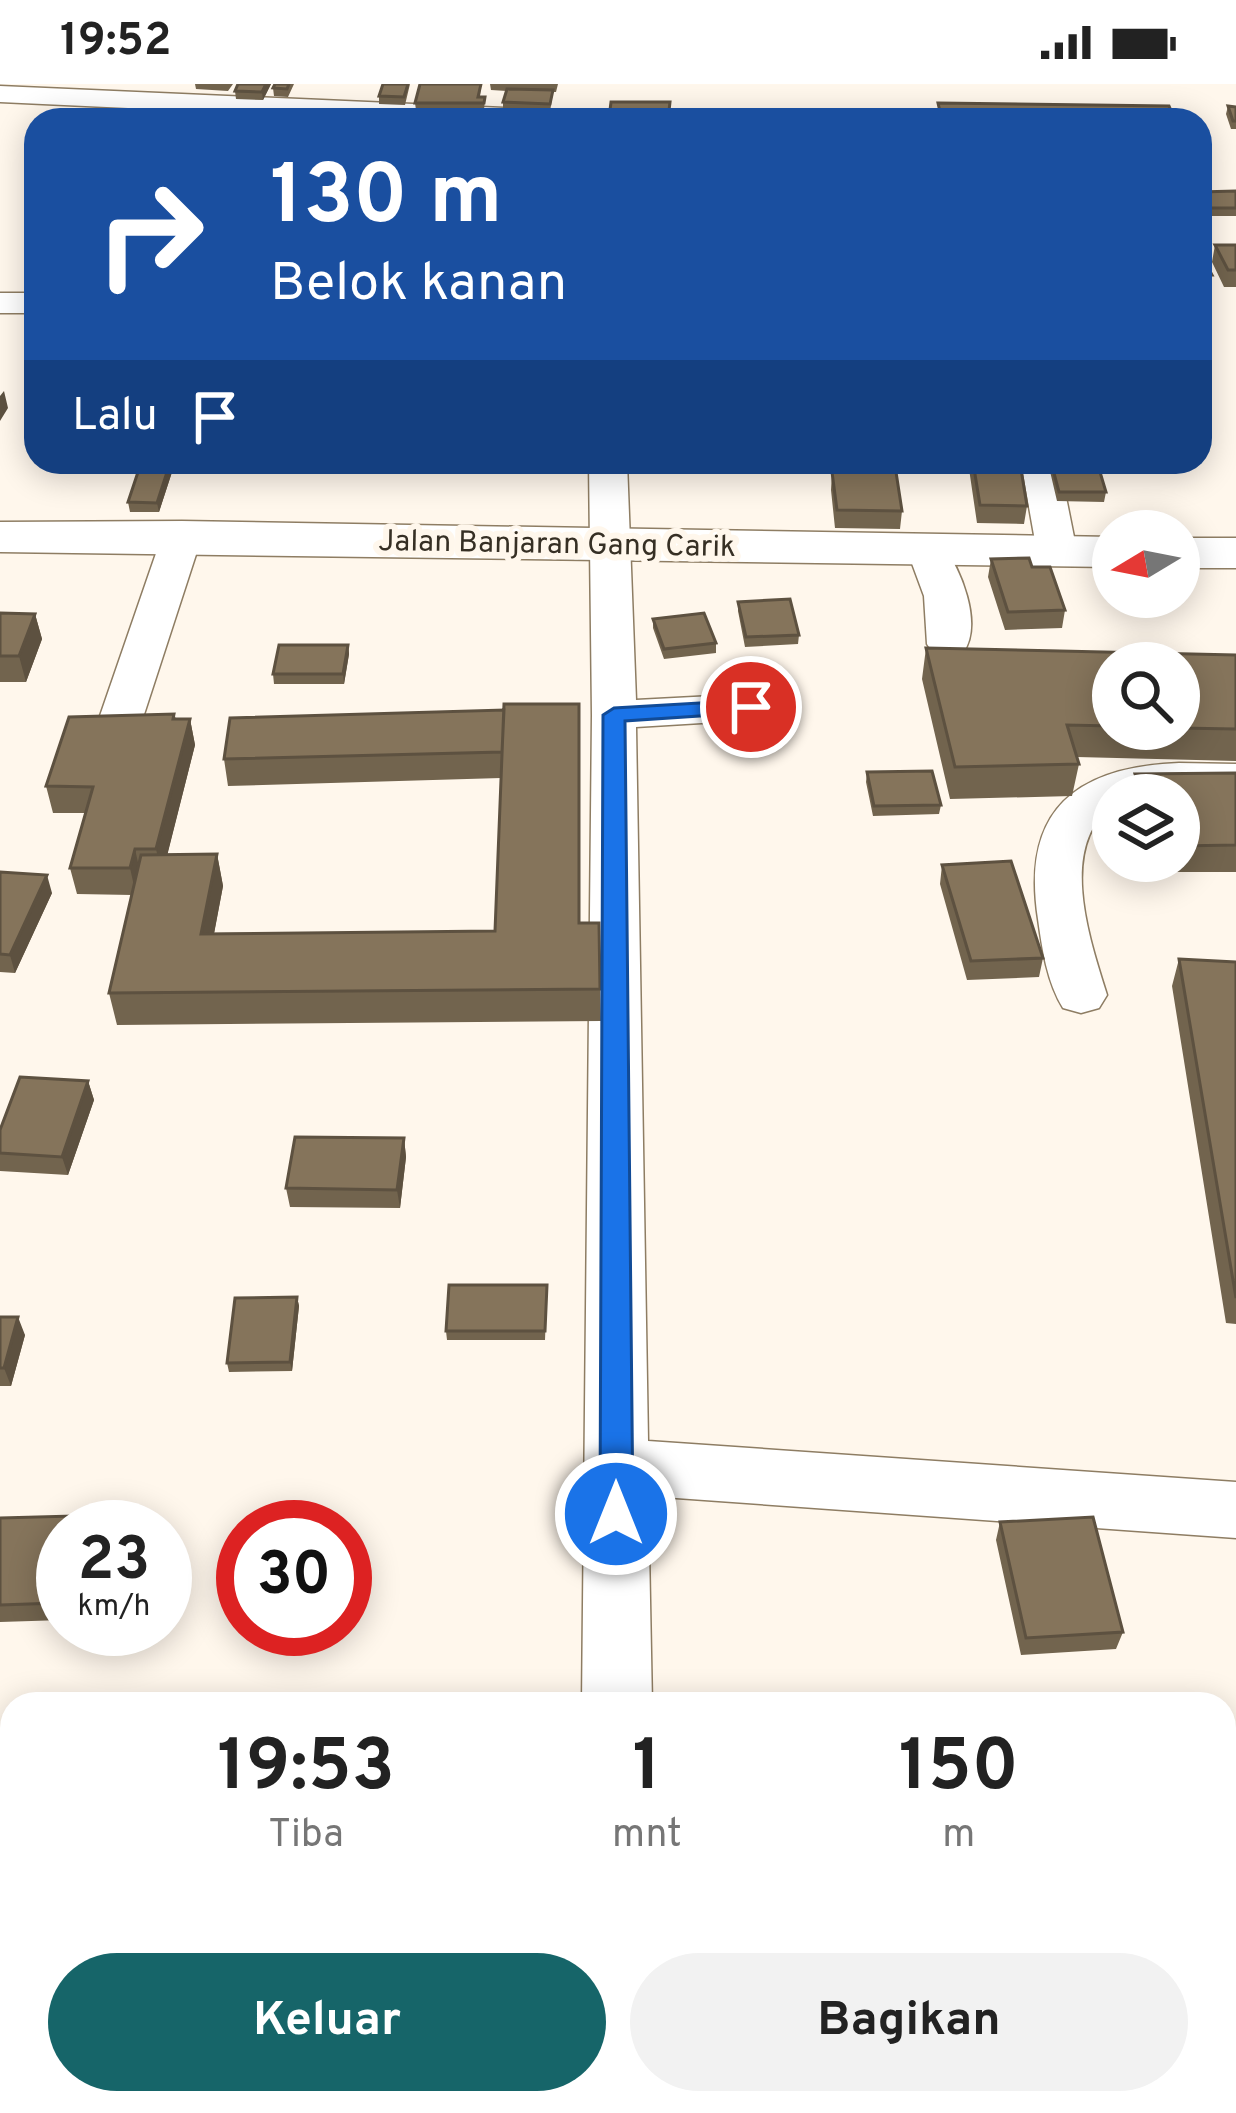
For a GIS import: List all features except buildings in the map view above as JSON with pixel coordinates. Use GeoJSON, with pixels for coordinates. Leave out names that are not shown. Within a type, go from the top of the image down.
{"type":"FeatureCollection","features":[{"type":"Feature","properties":{"kind":"street"},"geometry":{"type":"LineString","coordinates":[[0,94],[410,108]]}},
{"type":"Feature","properties":{"kind":"street"},"geometry":{"type":"LineString","coordinates":[[608,474],[614,715],[617,1692]]}},
{"type":"Feature","properties":{"kind":"street"},"geometry":{"type":"LineString","coordinates":[[1042,474],[1058,552]]}},
{"type":"Feature","properties":{"kind":"street"},"geometry":{"type":"LineString","coordinates":[[114,739],[182,536]]}},
{"type":"Feature","properties":{"kind":"street","name":"Jalan Banjaran Gang Carik"},"geometry":{"type":"LineString","coordinates":[[0,537],[1092,552]]}},
{"type":"Feature","properties":{"kind":"street"},"geometry":{"type":"LineString","coordinates":[[927,550],[940,574],[951,618],[948,644]]}},
{"type":"Feature","properties":{"kind":"street"},"geometry":{"type":"LineString","coordinates":[[1200,553],[1236,553]]}},
{"type":"Feature","properties":{"kind":"street"},"geometry":{"type":"LineString","coordinates":[[614,715],[751,707]]}},
{"type":"Feature","properties":{"kind":"street"},"geometry":{"type":"LineString","coordinates":[[1081,994],[1067,950],[1055,867],[1078,815],[1095,796],[1121,784],[1236,778]]}},
{"type":"Feature","properties":{"kind":"street"},"geometry":{"type":"LineString","coordinates":[[616,1466],[1236,1510]]}},
{"type":"Feature","properties":{"kind":"route"},"geometry":{"type":"LineString","coordinates":[[616,1514],[614,715],[751,707]]}}]}
